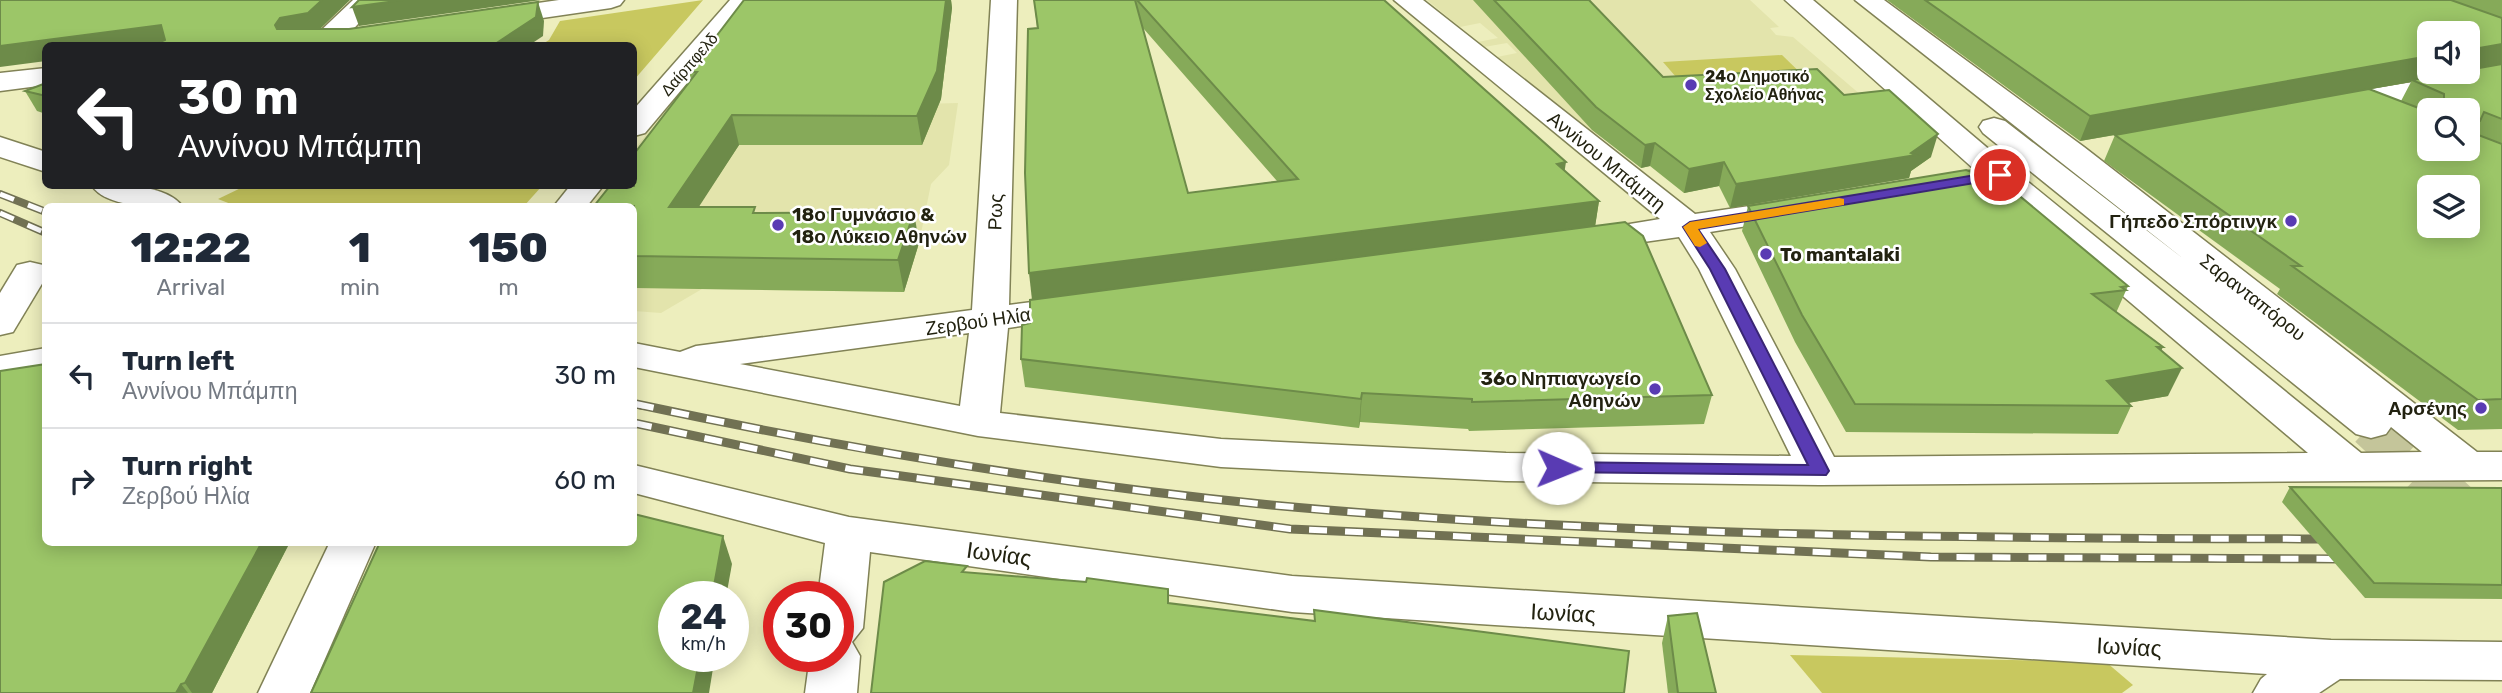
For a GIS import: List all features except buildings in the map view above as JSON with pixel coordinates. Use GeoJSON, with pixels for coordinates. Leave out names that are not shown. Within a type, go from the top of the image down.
{"type":"FeatureCollection","features":[{"type":"Feature","properties":{"kind":"street"},"geometry":{"type":"LineString","coordinates":[[314,42],[368,0]]}},
{"type":"Feature","properties":{"kind":"street"},"geometry":{"type":"LineString","coordinates":[[457,22],[611,0]]}},
{"type":"Feature","properties":{"kind":"street","name":"Δαίρπφελδ"},"geometry":{"type":"LineString","coordinates":[[637,124],[744,0]]}},
{"type":"Feature","properties":{"kind":"street","name":"Ρως"},"geometry":{"type":"LineString","coordinates":[[978,422],[990,319],[1004,0]]}},
{"type":"Feature","properties":{"kind":"street","name":"Αννίνου Μπάμπη"},"geometry":{"type":"LineString","coordinates":[[1406,0],[1690,227],[1717,269],[1820,471]]}},
{"type":"Feature","properties":{"kind":"street"},"geometry":{"type":"LineString","coordinates":[[1798,0],[2000,175],[2352,468]]}},
{"type":"Feature","properties":{"kind":"street","name":"Σαρανταπόρου"},"geometry":{"type":"LineString","coordinates":[[1833,0],[2371,425]]}},
{"type":"Feature","properties":{"kind":"street","name":"Σαρανταπόρου"},"geometry":{"type":"LineString","coordinates":[[1868,0],[2486,467]]}},
{"type":"Feature","properties":{"kind":"street"},"geometry":{"type":"LineString","coordinates":[[326,42],[364,37]]}},
{"type":"Feature","properties":{"kind":"street"},"geometry":{"type":"LineString","coordinates":[[2301,110],[2502,75]]}},
{"type":"Feature","properties":{"kind":"street"},"geometry":{"type":"LineString","coordinates":[[0,82],[42,77]]}},
{"type":"Feature","properties":{"kind":"street"},"geometry":{"type":"LineString","coordinates":[[2356,100],[2404,121]]}},
{"type":"Feature","properties":{"kind":"street"},"geometry":{"type":"LineString","coordinates":[[0,146],[42,162]]}},
{"type":"Feature","properties":{"kind":"street"},"geometry":{"type":"LineString","coordinates":[[2073,154],[2112,147]]}},
{"type":"Feature","properties":{"kind":"street"},"geometry":{"type":"LineString","coordinates":[[1905,191],[2000,175]]}},
{"type":"Feature","properties":{"kind":"street"},"geometry":{"type":"LineString","coordinates":[[117,189],[156,203]]}},
{"type":"Feature","properties":{"kind":"street"},"geometry":{"type":"LineString","coordinates":[[573,203],[584,189]]}},
{"type":"Feature","properties":{"kind":"street"},"geometry":{"type":"LineString","coordinates":[[1552,245],[1690,227],[1825,204]]}},
{"type":"Feature","properties":{"kind":"street"},"geometry":{"type":"LineString","coordinates":[[0,324],[25,271]]}},
{"type":"Feature","properties":{"kind":"street","name":"Ζερβού Ηλία"},"geometry":{"type":"LineString","coordinates":[[648,359],[1114,303]]}},
{"type":"Feature","properties":{"kind":"street"},"geometry":{"type":"LineString","coordinates":[[648,359],[978,422],[1221,453],[1506,467],[1820,471],[2486,467]]}},
{"type":"Feature","properties":{"kind":"street"},"geometry":{"type":"LineString","coordinates":[[0,368],[42,361]]}},
{"type":"Feature","properties":{"kind":"street","name":"Ιωνίας"},"geometry":{"type":"LineString","coordinates":[[637,479],[849,533],[1292,594],[2331,659],[2502,661]]}},
{"type":"Feature","properties":{"kind":"street"},"geometry":{"type":"LineString","coordinates":[[843,581],[849,533]]}},
{"type":"Feature","properties":{"kind":"street"},"geometry":{"type":"LineString","coordinates":[[284,693],[351,546]]}},
{"type":"Feature","properties":{"kind":"street"},"geometry":{"type":"LineString","coordinates":[[2279,693],[2331,659]]}},
{"type":"Feature","properties":{"kind":"street"},"geometry":{"type":"LineString","coordinates":[[831,693],[833,672]]}},
{"type":"Feature","properties":{"kind":"shaded area"},"geometry":{"type":"Polygon","coordinates":[[[703,0],[637,77],[637,42],[546,42],[560,21],[703,0]]]}},
{"type":"Feature","properties":{"kind":"shaded area","name":"24ο Δημοτικό Σχολείο Αθήνας"},"geometry":{"type":"Polygon","coordinates":[[[1427,0],[1750,0],[1779,27],[1770,28],[1776,35],[1793,37],[1882,113],[1599,136],[1497,57],[1517,53],[1507,43],[1484,47],[1478,42],[1498,38],[1480,23],[1460,27],[1427,0]]]}},
{"type":"Feature","properties":{"kind":"shaded area"},"geometry":{"type":"Polygon","coordinates":[[[1782,55],[1814,86],[1690,93],[1663,62],[1782,55]]]}},
{"type":"Feature","properties":{"kind":"shaded area","name":"18ο Γυμνάσιο & 18ο Λύκειο Αθηνών"},"geometry":{"type":"Polygon","coordinates":[[[958,103],[949,165],[931,184],[919,243],[904,292],[702,289],[661,313],[637,311],[637,203],[592,203],[603,189],[637,189],[637,146],[664,111],[958,103]]]}},
{"type":"Feature","properties":{"kind":"shaded area"},"geometry":{"type":"Polygon","coordinates":[[[239,189],[539,189],[527,203],[228,203],[218,199],[239,189]]]}},
{"type":"Feature","properties":{"kind":"shaded area"},"geometry":{"type":"Polygon","coordinates":[[[1790,655],[2106,662],[2133,685],[2122,693],[1822,693],[1790,655]]]}},
{"type":"Feature","properties":{"kind":"tunnel"},"geometry":{"type":"LineString","coordinates":[[2371,425],[2502,548]]}},
{"type":"Feature","properties":{"kind":"railway"},"geometry":{"type":"LineString","coordinates":[[0,194],[42,210]]}},
{"type":"Feature","properties":{"kind":"railway"},"geometry":{"type":"LineString","coordinates":[[0,213],[42,231]]}},
{"type":"Feature","properties":{"kind":"railway"},"geometry":{"type":"LineString","coordinates":[[637,404],[794,436],[1031,476],[1271,505],[1403,516],[1802,534],[2334,539]]}},
{"type":"Feature","properties":{"kind":"railway"},"geometry":{"type":"LineString","coordinates":[[637,405],[644,406]]}},
{"type":"Feature","properties":{"kind":"railway"},"geometry":{"type":"LineString","coordinates":[[637,424],[850,469],[1290,529],[1931,557],[2349,559]]}},
{"type":"Feature","properties":{"kind":"slow traffic"},"geometry":{"type":"LineString","coordinates":[[1700,243],[1690,227],[1839,202]]}},
{"type":"Feature","properties":{"kind":"place","name":"24ο Δημοτικό Σχολείο Αθήνας"},"geometry":{"type":"Point","coordinates":[1691,85]}},
{"type":"Feature","properties":{"kind":"place","name":"Γήπεδο Σπόρτινγκ"},"geometry":{"type":"Point","coordinates":[2291,221]}},
{"type":"Feature","properties":{"kind":"place","name":"18ο Γυμνάσιο & 18ο Λύκειο Αθηνών"},"geometry":{"type":"Point","coordinates":[778,225]}},
{"type":"Feature","properties":{"kind":"place","name":"To mantalaki"},"geometry":{"type":"Point","coordinates":[1766,254]}},
{"type":"Feature","properties":{"kind":"place","name":"36ο Νηπιαγωγείο Αθηνών"},"geometry":{"type":"Point","coordinates":[1655,389]}},
{"type":"Feature","properties":{"kind":"place","name":"Αρσένης"},"geometry":{"type":"Point","coordinates":[2481,408]}},
{"type":"Feature","properties":{"kind":"route"},"geometry":{"type":"LineString","coordinates":[[1558,468],[1820,471],[1717,269],[1690,227],[2000,175]]}}]}
